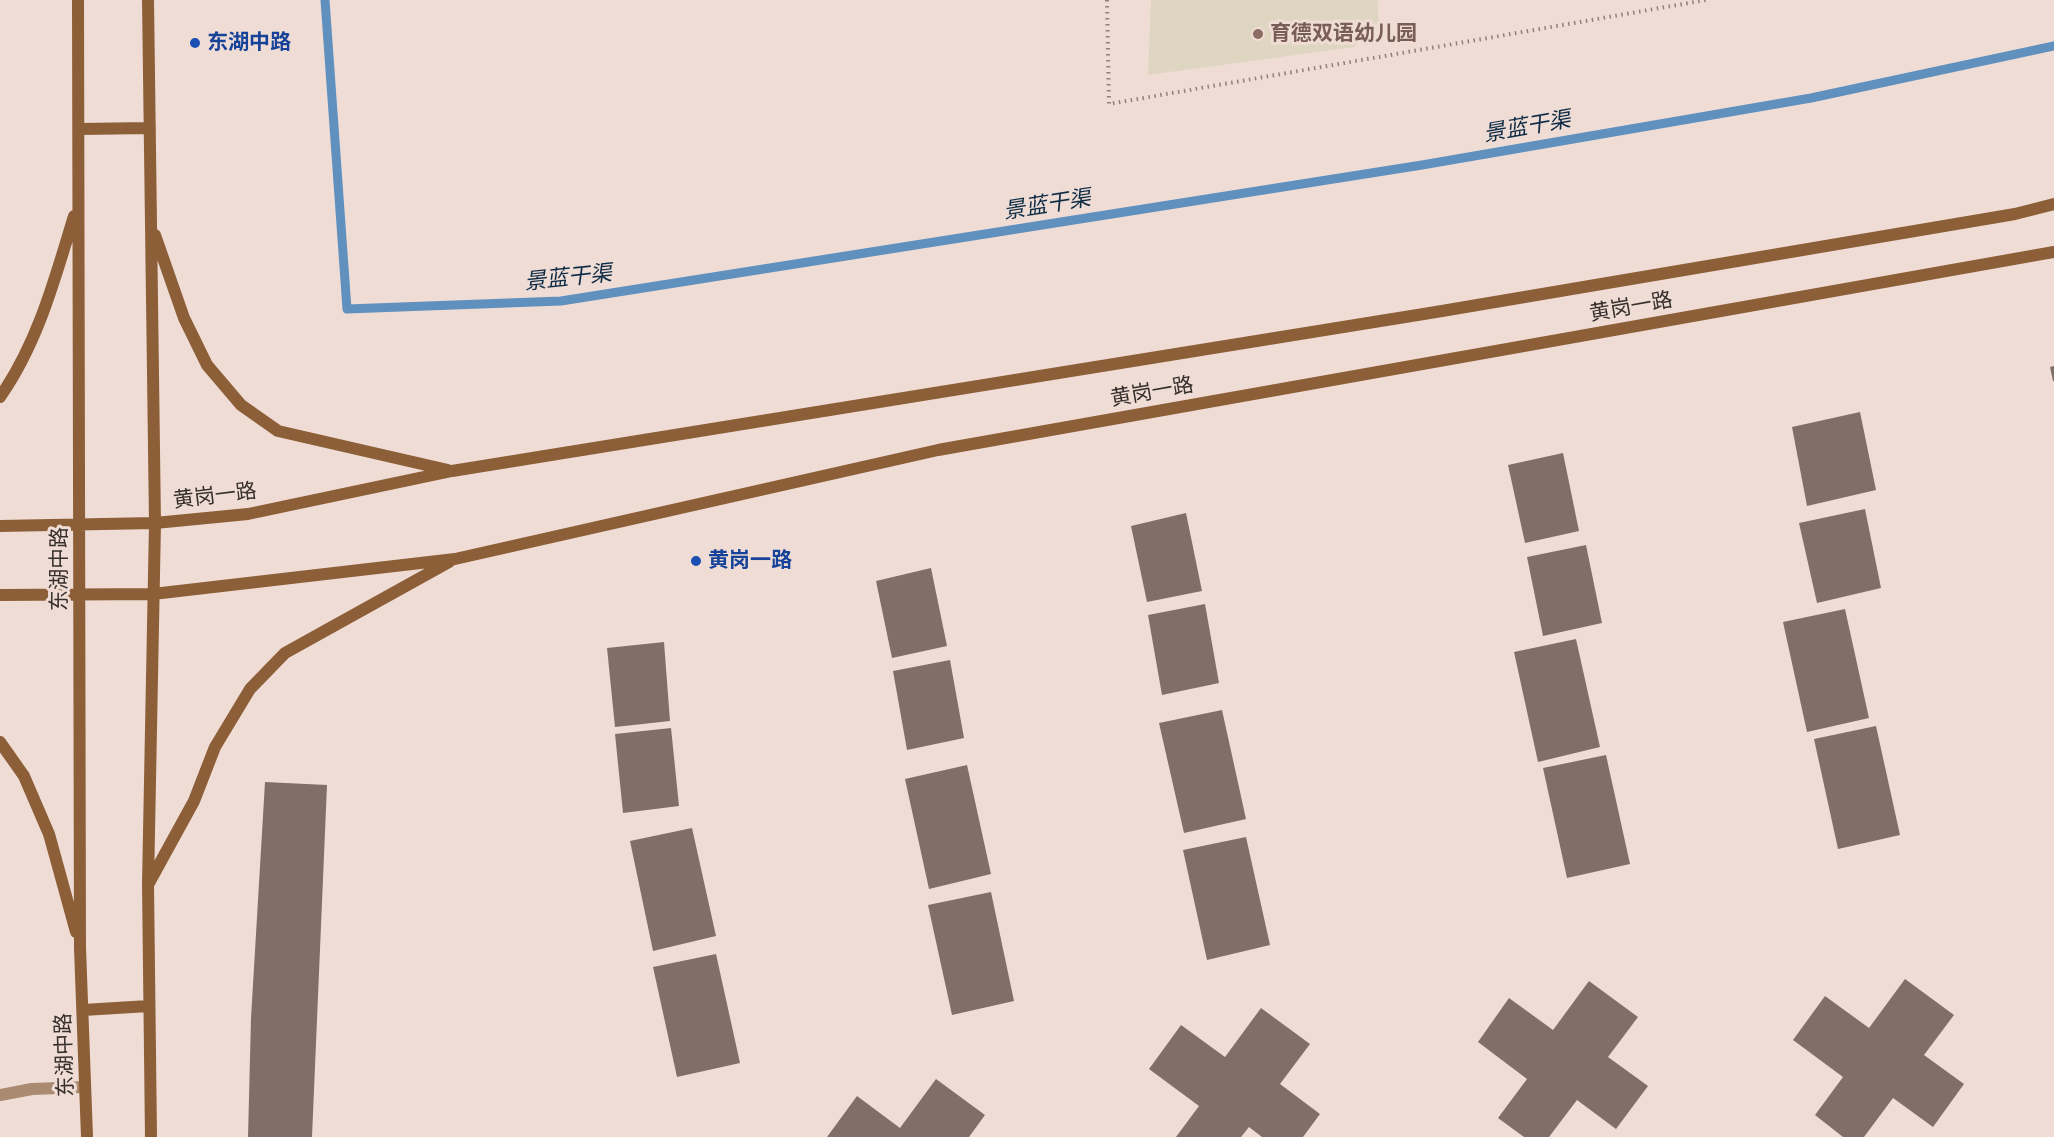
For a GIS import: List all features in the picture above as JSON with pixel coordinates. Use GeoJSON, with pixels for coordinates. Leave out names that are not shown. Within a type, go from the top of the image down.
{"type":"FeatureCollection","features":[{"type":"Feature","properties":{"kind":"main road","name":"东湖中路"},"geometry":{"type":"LineString","coordinates":[[78,0],[80,948],[87,1137]]}},
{"type":"Feature","properties":{"kind":"main road"},"geometry":{"type":"LineString","coordinates":[[148,0],[155,523],[148,884],[151,1137]]}},
{"type":"Feature","properties":{"kind":"main road"},"geometry":{"type":"LineString","coordinates":[[79,129],[150,128]]}},
{"type":"Feature","properties":{"kind":"main road"},"geometry":{"type":"LineString","coordinates":[[0,397],[27,353],[51,291],[78,203]]}},
{"type":"Feature","properties":{"kind":"main road","name":"黄岗一路"},"geometry":{"type":"LineString","coordinates":[[0,526],[155,523],[248,514],[452,471],[1448,310],[2015,214],[2054,204]]}},
{"type":"Feature","properties":{"kind":"main road"},"geometry":{"type":"LineString","coordinates":[[151,225],[184,318],[207,364],[241,405],[278,430],[452,471]]}},
{"type":"Feature","properties":{"kind":"main road","name":"黄岗一路"},"geometry":{"type":"LineString","coordinates":[[0,595],[153,594],[455,559],[938,450],[2054,252]]}},
{"type":"Feature","properties":{"kind":"main road"},"geometry":{"type":"LineString","coordinates":[[148,884],[194,801],[215,747],[250,689],[285,653],[455,559]]}},
{"type":"Feature","properties":{"kind":"main road"},"geometry":{"type":"LineString","coordinates":[[0,742],[24,776],[49,834],[80,948]]}},
{"type":"Feature","properties":{"kind":"main road"},"geometry":{"type":"LineString","coordinates":[[82,1010],[149,1006]]}},
{"type":"Feature","properties":{"kind":"street"},"geometry":{"type":"LineString","coordinates":[[0,1095],[32,1089],[85,1087]]}},
{"type":"Feature","properties":{"kind":"path"},"geometry":{"type":"LineString","coordinates":[[1107,0],[1109,104],[1706,0]]}},
{"type":"Feature","properties":{"kind":"shaded area","name":"育德双语幼儿园"},"geometry":{"type":"Polygon","coordinates":[[[1151,0],[1377,0],[1379,22],[1354,47],[1148,75],[1151,0]]]}},
{"type":"Feature","properties":{"kind":"building"},"geometry":{"type":"Polygon","coordinates":[[[2054,366],[2054,381],[2053,381],[2050,367],[2054,366]]]}},
{"type":"Feature","properties":{"kind":"building"},"geometry":{"type":"Polygon","coordinates":[[[1860,412],[1876,490],[1807,506],[1792,427],[1860,412]]]}},
{"type":"Feature","properties":{"kind":"building"},"geometry":{"type":"Polygon","coordinates":[[[1563,453],[1579,531],[1525,543],[1508,465],[1563,453]]]}},
{"type":"Feature","properties":{"kind":"building"},"geometry":{"type":"Polygon","coordinates":[[[1865,509],[1881,588],[1817,603],[1799,523],[1865,509]]]}},
{"type":"Feature","properties":{"kind":"building"},"geometry":{"type":"Polygon","coordinates":[[[1186,513],[1202,591],[1147,602],[1131,526],[1186,513]]]}},
{"type":"Feature","properties":{"kind":"building"},"geometry":{"type":"Polygon","coordinates":[[[1586,545],[1602,623],[1543,636],[1527,557],[1586,545]]]}},
{"type":"Feature","properties":{"kind":"building"},"geometry":{"type":"Polygon","coordinates":[[[931,568],[947,646],[892,658],[876,581],[931,568]]]}},
{"type":"Feature","properties":{"kind":"building"},"geometry":{"type":"Polygon","coordinates":[[[1205,604],[1219,683],[1162,695],[1148,615],[1205,604]]]}},
{"type":"Feature","properties":{"kind":"building"},"geometry":{"type":"Polygon","coordinates":[[[1845,609],[1869,718],[1807,732],[1783,622],[1845,609]]]}},
{"type":"Feature","properties":{"kind":"building"},"geometry":{"type":"Polygon","coordinates":[[[1576,639],[1600,747],[1538,762],[1514,652],[1576,639]]]}},
{"type":"Feature","properties":{"kind":"building"},"geometry":{"type":"Polygon","coordinates":[[[664,642],[670,721],[615,727],[607,648],[664,642]]]}},
{"type":"Feature","properties":{"kind":"building"},"geometry":{"type":"Polygon","coordinates":[[[950,660],[964,738],[907,750],[893,671],[950,660]]]}},
{"type":"Feature","properties":{"kind":"building"},"geometry":{"type":"Polygon","coordinates":[[[1222,710],[1246,819],[1184,833],[1159,723],[1222,710]]]}},
{"type":"Feature","properties":{"kind":"building"},"geometry":{"type":"Polygon","coordinates":[[[1876,726],[1900,835],[1838,849],[1814,739],[1876,726]]]}},
{"type":"Feature","properties":{"kind":"building"},"geometry":{"type":"Polygon","coordinates":[[[671,728],[679,806],[623,813],[615,734],[671,728]]]}},
{"type":"Feature","properties":{"kind":"building"},"geometry":{"type":"Polygon","coordinates":[[[1606,755],[1630,864],[1567,878],[1543,768],[1606,755]]]}},
{"type":"Feature","properties":{"kind":"building"},"geometry":{"type":"Polygon","coordinates":[[[967,765],[991,874],[929,889],[905,779],[967,765]]]}},
{"type":"Feature","properties":{"kind":"building"},"geometry":{"type":"Polygon","coordinates":[[[265,782],[327,785],[312,1137],[248,1137],[251,1018],[265,782]]]}},
{"type":"Feature","properties":{"kind":"building"},"geometry":{"type":"Polygon","coordinates":[[[692,828],[716,936],[653,951],[630,841],[692,828]]]}},
{"type":"Feature","properties":{"kind":"building"},"geometry":{"type":"Polygon","coordinates":[[[1246,837],[1270,945],[1207,960],[1183,850],[1246,837]]]}},
{"type":"Feature","properties":{"kind":"building"},"geometry":{"type":"Polygon","coordinates":[[[991,892],[1014,1001],[952,1015],[928,905],[991,892]]]}},
{"type":"Feature","properties":{"kind":"building"},"geometry":{"type":"Polygon","coordinates":[[[716,954],[740,1063],[677,1077],[653,967],[716,954]]]}},
{"type":"Feature","properties":{"kind":"building"},"geometry":{"type":"Polygon","coordinates":[[[1905,979],[1954,1015],[1924,1055],[1964,1084],[1933,1127],[1893,1098],[1864,1137],[1843,1137],[1815,1115],[1843,1077],[1793,1040],[1825,996],[1869,1028],[1905,979]]]}},
{"type":"Feature","properties":{"kind":"building"},"geometry":{"type":"Polygon","coordinates":[[[1589,981],[1638,1017],[1608,1057],[1648,1086],[1616,1129],[1577,1100],[1549,1137],[1524,1137],[1498,1118],[1527,1079],[1478,1042],[1509,998],[1553,1030],[1589,981]]]}},
{"type":"Feature","properties":{"kind":"building"},"geometry":{"type":"Polygon","coordinates":[[[1261,1008],[1310,1044],[1280,1084],[1320,1114],[1303,1137],[1262,1137],[1249,1127],[1241,1137],[1176,1137],[1199,1106],[1149,1069],[1181,1025],[1225,1057],[1261,1008]]]}},
{"type":"Feature","properties":{"kind":"building"},"geometry":{"type":"Polygon","coordinates":[[[936,1079],[985,1115],[969,1137],[827,1137],[857,1096],[900,1128],[936,1079]]]}},
{"type":"Feature","properties":{"kind":"waterway","name":"景蓝干渠"},"geometry":{"type":"LineString","coordinates":[[325,0],[347,309],[561,301],[1422,165],[1811,98],[2054,46]]}},
{"type":"Feature","properties":{"kind":"place","name":"育德双语幼儿园"},"geometry":{"type":"Point","coordinates":[1258,34]}},
{"type":"Feature","properties":{"kind":"place","name":"东湖中路"},"geometry":{"type":"Point","coordinates":[195,43]}},
{"type":"Feature","properties":{"kind":"place","name":"黄岗一路"},"geometry":{"type":"Point","coordinates":[696,561]}}]}
